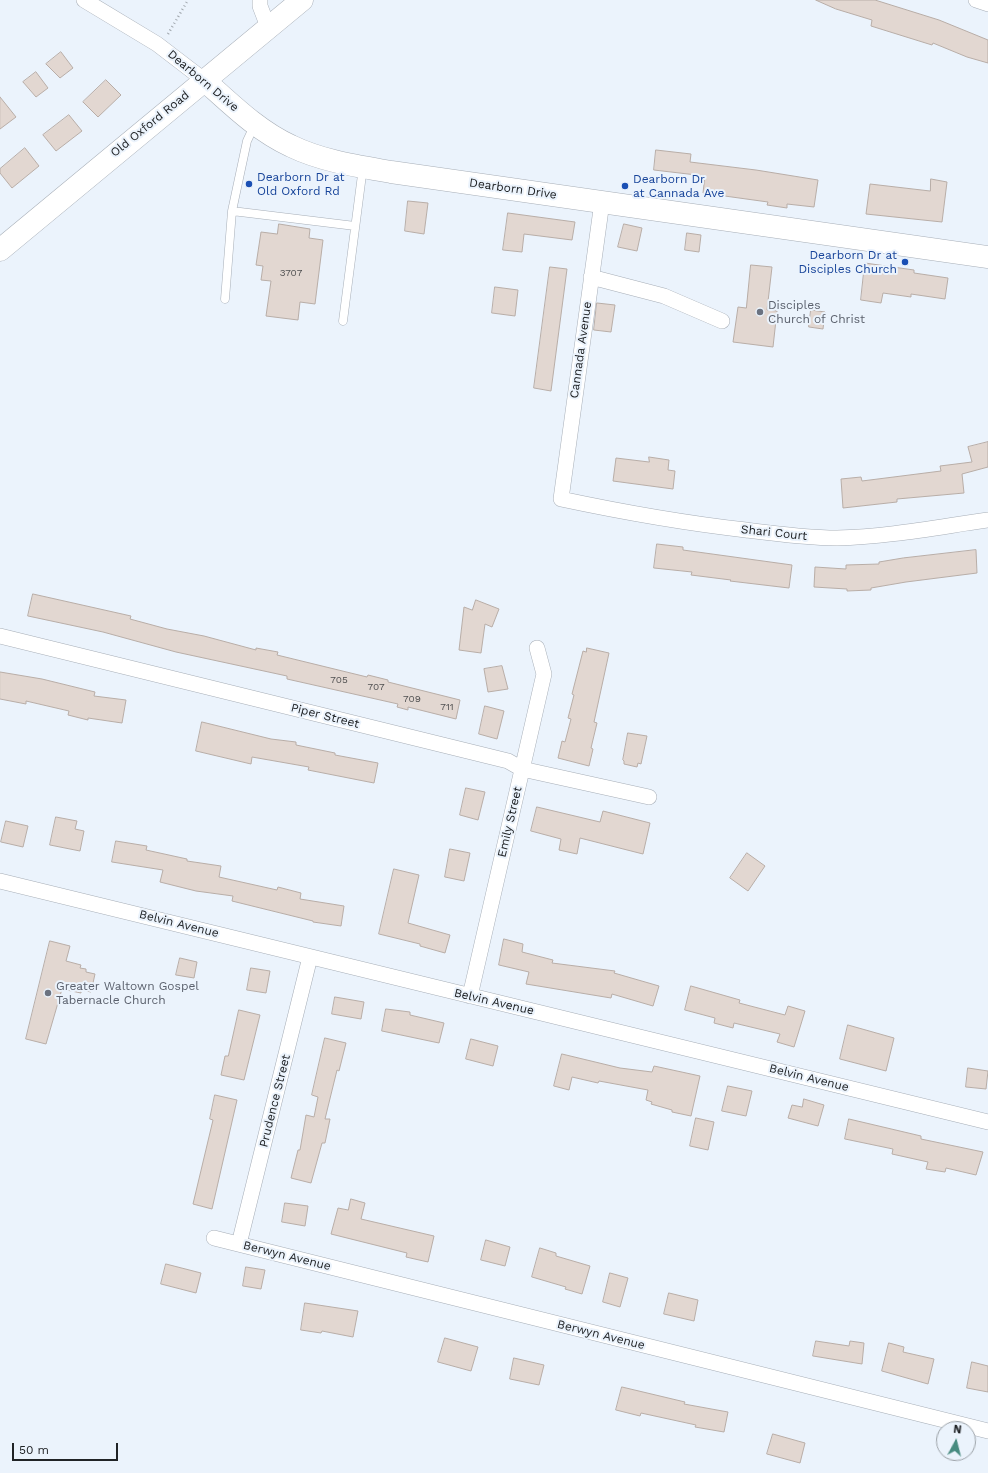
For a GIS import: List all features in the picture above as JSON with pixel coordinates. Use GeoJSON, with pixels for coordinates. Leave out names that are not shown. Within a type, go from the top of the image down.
{"type":"FeatureCollection","features":[{"type":"Feature","properties":{"kind":"street","name":"Dearborn Drive"},"geometry":{"type":"LineString","coordinates":[[84,0],[167,50],[255,124],[291,146],[319,157],[363,167],[988,257]]}},
{"type":"Feature","properties":{"kind":"street"},"geometry":{"type":"LineString","coordinates":[[260,0],[260,6],[268,28]]}},
{"type":"Feature","properties":{"kind":"street","name":"Old Oxford Road"},"geometry":{"type":"LineString","coordinates":[[0,250],[302,0]]}},
{"type":"Feature","properties":{"kind":"street"},"geometry":{"type":"LineString","coordinates":[[976,0],[988,4]]}},
{"type":"Feature","properties":{"kind":"street","name":"Cannada Avenue"},"geometry":{"type":"LineString","coordinates":[[561,499],[602,202]]}},
{"type":"Feature","properties":{"kind":"street"},"geometry":{"type":"LineString","coordinates":[[592,277],[664,296],[722,321]]}},
{"type":"Feature","properties":{"kind":"street","name":"Shari Court"},"geometry":{"type":"LineString","coordinates":[[561,499],[624,513],[690,523],[806,537],[838,538],[988,520]]}},
{"type":"Feature","properties":{"kind":"street","name":"Piper Street"},"geometry":{"type":"LineString","coordinates":[[0,636],[508,761],[522,769],[649,797]]}},
{"type":"Feature","properties":{"kind":"street","name":"Emily Street"},"geometry":{"type":"LineString","coordinates":[[470,996],[544,674],[537,648]]}},
{"type":"Feature","properties":{"kind":"street","name":"Belvin Avenue"},"geometry":{"type":"LineString","coordinates":[[0,881],[988,1122]]}},
{"type":"Feature","properties":{"kind":"street","name":"Prudence Street"},"geometry":{"type":"LineString","coordinates":[[239,1244],[310,957]]}},
{"type":"Feature","properties":{"kind":"street","name":"Berwyn Avenue"},"geometry":{"type":"LineString","coordinates":[[214,1238],[988,1431]]}},
{"type":"Feature","properties":{"kind":"lane"},"geometry":{"type":"LineString","coordinates":[[225,299],[232,210],[247,140],[255,124]]}},
{"type":"Feature","properties":{"kind":"lane"},"geometry":{"type":"LineString","coordinates":[[343,321],[363,167]]}},
{"type":"Feature","properties":{"kind":"lane"},"geometry":{"type":"LineString","coordinates":[[232,210],[355,226]]}},
{"type":"Feature","properties":{"kind":"path"},"geometry":{"type":"LineString","coordinates":[[168,34],[188,0]]}},
{"type":"Feature","properties":{"kind":"building"},"geometry":{"type":"Polygon","coordinates":[[[816,0],[875,0],[939,20],[988,40],[988,63],[967,57],[933,43],[932,45],[871,26],[872,20],[836,9],[816,0]]]}},
{"type":"Feature","properties":{"kind":"building"},"geometry":{"type":"Polygon","coordinates":[[[61,52],[73,68],[60,78],[46,64],[61,52]]]}},
{"type":"Feature","properties":{"kind":"building"},"geometry":{"type":"Polygon","coordinates":[[[36,72],[48,88],[36,97],[23,82],[36,72]]]}},
{"type":"Feature","properties":{"kind":"building"},"geometry":{"type":"Polygon","coordinates":[[[106,80],[121,95],[98,117],[83,102],[106,80]]]}},
{"type":"Feature","properties":{"kind":"building"},"geometry":{"type":"Polygon","coordinates":[[[0,97],[16,117],[0,129],[0,97]]]}},
{"type":"Feature","properties":{"kind":"building"},"geometry":{"type":"Polygon","coordinates":[[[69,115],[82,131],[56,151],[43,135],[69,115]]]}},
{"type":"Feature","properties":{"kind":"building"},"geometry":{"type":"Polygon","coordinates":[[[25,148],[39,166],[12,188],[0,173],[0,169],[25,148]]]}},
{"type":"Feature","properties":{"kind":"building"},"geometry":{"type":"Polygon","coordinates":[[[656,150],[691,154],[690,162],[756,170],[818,180],[814,207],[787,204],[787,208],[767,205],[768,202],[703,193],[705,176],[654,170],[656,150]]]}},
{"type":"Feature","properties":{"kind":"building"},"geometry":{"type":"Polygon","coordinates":[[[931,179],[947,182],[942,222],[866,214],[870,184],[930,191],[931,179]]]}},
{"type":"Feature","properties":{"kind":"building"},"geometry":{"type":"Polygon","coordinates":[[[408,201],[428,203],[424,234],[405,231],[408,201]]]}},
{"type":"Feature","properties":{"kind":"building"},"geometry":{"type":"Polygon","coordinates":[[[508,213],[575,222],[572,240],[524,234],[522,252],[503,250],[508,213]]]}},
{"type":"Feature","properties":{"kind":"building"},"geometry":{"type":"Polygon","coordinates":[[[279,224],[310,229],[309,238],[323,240],[315,304],[300,302],[298,320],[266,316],[271,281],[261,280],[263,266],[256,265],[261,232],[277,234],[279,224]]]}},
{"type":"Feature","properties":{"kind":"building"},"geometry":{"type":"Polygon","coordinates":[[[624,224],[642,228],[637,251],[618,247],[624,224]]]}},
{"type":"Feature","properties":{"kind":"building"},"geometry":{"type":"Polygon","coordinates":[[[687,233],[701,235],[699,252],[685,250],[687,233]]]}},
{"type":"Feature","properties":{"kind":"building"},"geometry":{"type":"Polygon","coordinates":[[[865,263],[914,270],[914,273],[948,278],[945,299],[911,294],[911,297],[883,293],[881,303],[861,300],[865,263]]]}},
{"type":"Feature","properties":{"kind":"building"},"geometry":{"type":"Polygon","coordinates":[[[751,265],[772,267],[767,310],[777,311],[773,347],[733,342],[738,307],[746,308],[751,265]]]}},
{"type":"Feature","properties":{"kind":"building"},"geometry":{"type":"Polygon","coordinates":[[[550,267],[567,269],[551,391],[534,388],[550,267]]]}},
{"type":"Feature","properties":{"kind":"building"},"geometry":{"type":"Polygon","coordinates":[[[495,287],[518,290],[515,316],[492,313],[495,287]]]}},
{"type":"Feature","properties":{"kind":"building"},"geometry":{"type":"Polygon","coordinates":[[[597,303],[615,305],[611,332],[594,330],[597,303]]]}},
{"type":"Feature","properties":{"kind":"building"},"geometry":{"type":"Polygon","coordinates":[[[811,310],[825,312],[823,329],[809,327],[811,310]]]}},
{"type":"Feature","properties":{"kind":"building"},"geometry":{"type":"Polygon","coordinates":[[[988,442],[988,467],[962,474],[964,493],[897,499],[897,502],[843,508],[841,479],[861,477],[862,481],[941,471],[940,466],[972,462],[968,447],[988,442]]]}},
{"type":"Feature","properties":{"kind":"building"},"geometry":{"type":"Polygon","coordinates":[[[649,457],[669,460],[668,470],[675,471],[673,489],[613,481],[616,458],[649,462],[649,457]]]}},
{"type":"Feature","properties":{"kind":"building"},"geometry":{"type":"Polygon","coordinates":[[[657,544],[683,547],[683,550],[792,565],[789,588],[730,581],[731,580],[691,575],[692,572],[654,568],[657,544]]]}},
{"type":"Feature","properties":{"kind":"building"},"geometry":{"type":"Polygon","coordinates":[[[976,550],[977,573],[906,582],[871,588],[871,590],[847,591],[847,589],[814,587],[815,567],[846,569],[846,565],[879,564],[879,562],[903,558],[976,550]]]}},
{"type":"Feature","properties":{"kind":"building"},"geometry":{"type":"Polygon","coordinates":[[[33,594],[131,616],[130,619],[167,629],[204,636],[256,650],[256,648],[278,652],[277,655],[367,677],[368,675],[388,680],[388,682],[460,700],[456,719],[408,707],[408,710],[397,707],[398,704],[287,679],[287,676],[176,652],[103,632],[28,616],[33,594]]]}},
{"type":"Feature","properties":{"kind":"building"},"geometry":{"type":"Polygon","coordinates":[[[476,600],[499,609],[492,627],[485,624],[481,653],[459,650],[464,607],[472,610],[476,600]]]}},
{"type":"Feature","properties":{"kind":"building"},"geometry":{"type":"Polygon","coordinates":[[[587,648],[609,653],[594,722],[597,723],[591,748],[593,749],[589,766],[558,758],[562,741],[565,742],[571,719],[568,718],[574,695],[572,694],[583,651],[586,652],[587,648]]]}},
{"type":"Feature","properties":{"kind":"building"},"geometry":{"type":"Polygon","coordinates":[[[502,666],[508,689],[488,692],[484,669],[502,666]]]}},
{"type":"Feature","properties":{"kind":"building"},"geometry":{"type":"Polygon","coordinates":[[[0,672],[42,679],[95,692],[94,696],[126,700],[122,723],[88,718],[88,720],[68,715],[69,711],[26,701],[26,704],[0,699],[0,672]]]}},
{"type":"Feature","properties":{"kind":"building"},"geometry":{"type":"Polygon","coordinates":[[[485,706],[504,711],[497,739],[479,734],[485,706]]]}},
{"type":"Feature","properties":{"kind":"building"},"geometry":{"type":"Polygon","coordinates":[[[202,722],[271,739],[296,742],[296,745],[335,753],[335,755],[378,763],[374,783],[308,770],[309,767],[252,757],[251,764],[196,751],[202,722]]]}},
{"type":"Feature","properties":{"kind":"building"},"geometry":{"type":"Polygon","coordinates":[[[628,733],[647,736],[641,764],[638,763],[637,767],[624,764],[623,760],[628,733]]]}},
{"type":"Feature","properties":{"kind":"building"},"geometry":{"type":"Polygon","coordinates":[[[466,788],[485,792],[478,820],[460,815],[466,788]]]}},
{"type":"Feature","properties":{"kind":"building"},"geometry":{"type":"Polygon","coordinates":[[[537,807],[600,822],[603,811],[650,823],[643,854],[580,838],[577,854],[559,850],[561,839],[531,831],[537,807]]]}},
{"type":"Feature","properties":{"kind":"building"},"geometry":{"type":"Polygon","coordinates":[[[56,817],[77,821],[75,829],[84,831],[80,851],[50,845],[56,817]]]}},
{"type":"Feature","properties":{"kind":"building"},"geometry":{"type":"Polygon","coordinates":[[[6,821],[28,826],[23,847],[1,842],[6,821]]]}},
{"type":"Feature","properties":{"kind":"building"},"geometry":{"type":"Polygon","coordinates":[[[116,841],[147,846],[146,850],[187,859],[187,861],[221,866],[219,877],[277,890],[278,887],[301,893],[300,899],[344,906],[341,926],[313,922],[232,901],[233,896],[196,891],[160,882],[163,870],[112,862],[116,841]]]}},
{"type":"Feature","properties":{"kind":"building"},"geometry":{"type":"Polygon","coordinates":[[[450,849],[470,853],[464,881],[445,877],[450,849]]]}},
{"type":"Feature","properties":{"kind":"building"},"geometry":{"type":"Polygon","coordinates":[[[747,853],[765,866],[748,891],[730,878],[747,853]]]}},
{"type":"Feature","properties":{"kind":"building"},"geometry":{"type":"Polygon","coordinates":[[[394,869],[419,875],[408,923],[450,935],[445,953],[420,946],[420,944],[379,934],[394,869]]]}},
{"type":"Feature","properties":{"kind":"building"},"geometry":{"type":"Polygon","coordinates":[[[504,939],[523,944],[522,952],[553,960],[552,963],[615,971],[614,973],[659,986],[653,1006],[612,994],[611,998],[526,984],[529,972],[499,965],[504,939]]]}},
{"type":"Feature","properties":{"kind":"building","name":"Greater Waltown Gospel Tabernacle Church"},"geometry":{"type":"Polygon","coordinates":[[[50,941],[70,946],[66,961],[81,965],[80,968],[86,969],[86,972],[95,974],[91,992],[81,990],[81,993],[62,989],[46,1044],[26,1039],[50,941]]]}},
{"type":"Feature","properties":{"kind":"building"},"geometry":{"type":"Polygon","coordinates":[[[180,958],[197,962],[194,978],[176,975],[180,958]]]}},
{"type":"Feature","properties":{"kind":"building"},"geometry":{"type":"Polygon","coordinates":[[[251,968],[270,971],[266,993],[247,990],[251,968]]]}},
{"type":"Feature","properties":{"kind":"building"},"geometry":{"type":"Polygon","coordinates":[[[691,986],[740,1000],[739,1003],[785,1015],[788,1006],[805,1011],[794,1047],[777,1042],[780,1034],[734,1023],[733,1028],[714,1023],[715,1018],[685,1010],[691,986]]]}},
{"type":"Feature","properties":{"kind":"building"},"geometry":{"type":"Polygon","coordinates":[[[335,997],[364,1002],[361,1019],[332,1014],[335,997]]]}},
{"type":"Feature","properties":{"kind":"building"},"geometry":{"type":"Polygon","coordinates":[[[386,1009],[410,1012],[410,1015],[444,1023],[439,1043],[382,1031],[386,1009]]]}},
{"type":"Feature","properties":{"kind":"building"},"geometry":{"type":"Polygon","coordinates":[[[239,1010],[260,1015],[244,1080],[221,1075],[225,1056],[228,1056],[239,1010]]]}},
{"type":"Feature","properties":{"kind":"building"},"geometry":{"type":"Polygon","coordinates":[[[848,1025],[894,1038],[886,1071],[840,1059],[848,1025]]]}},
{"type":"Feature","properties":{"kind":"building"},"geometry":{"type":"Polygon","coordinates":[[[325,1038],[346,1043],[339,1071],[337,1070],[325,1119],[330,1119],[325,1143],[322,1143],[311,1183],[291,1178],[298,1150],[300,1150],[306,1115],[314,1117],[318,1097],[312,1095],[325,1038]]]}},
{"type":"Feature","properties":{"kind":"building"},"geometry":{"type":"Polygon","coordinates":[[[471,1039],[498,1046],[493,1066],[466,1059],[471,1039]]]}},
{"type":"Feature","properties":{"kind":"building"},"geometry":{"type":"Polygon","coordinates":[[[562,1054],[620,1068],[652,1072],[654,1066],[700,1076],[691,1116],[672,1112],[672,1110],[651,1104],[652,1102],[646,1100],[648,1090],[599,1081],[598,1083],[572,1077],[569,1090],[554,1086],[562,1054]]]}},
{"type":"Feature","properties":{"kind":"building"},"geometry":{"type":"Polygon","coordinates":[[[968,1068],[988,1071],[986,1089],[966,1087],[968,1068]]]}},
{"type":"Feature","properties":{"kind":"building"},"geometry":{"type":"Polygon","coordinates":[[[728,1086],[752,1091],[746,1116],[722,1111],[728,1086]]]}},
{"type":"Feature","properties":{"kind":"building"},"geometry":{"type":"Polygon","coordinates":[[[215,1095],[237,1100],[212,1209],[193,1204],[213,1120],[210,1119],[215,1095]]]}},
{"type":"Feature","properties":{"kind":"building"},"geometry":{"type":"Polygon","coordinates":[[[804,1099],[824,1105],[818,1126],[788,1118],[792,1105],[802,1107],[804,1099]]]}},
{"type":"Feature","properties":{"kind":"building"},"geometry":{"type":"Polygon","coordinates":[[[696,1118],[714,1122],[708,1150],[690,1146],[696,1118]]]}},
{"type":"Feature","properties":{"kind":"building"},"geometry":{"type":"Polygon","coordinates":[[[849,1119],[921,1136],[921,1139],[983,1152],[976,1175],[946,1168],[945,1172],[926,1169],[928,1162],[892,1154],[893,1149],[845,1139],[849,1119]]]}},
{"type":"Feature","properties":{"kind":"building"},"geometry":{"type":"Polygon","coordinates":[[[351,1199],[365,1203],[361,1219],[434,1236],[428,1262],[406,1257],[407,1253],[331,1234],[338,1208],[348,1210],[351,1199]]]}},
{"type":"Feature","properties":{"kind":"building"},"geometry":{"type":"Polygon","coordinates":[[[285,1203],[308,1206],[305,1226],[282,1222],[285,1203]]]}},
{"type":"Feature","properties":{"kind":"building"},"geometry":{"type":"Polygon","coordinates":[[[486,1240],[510,1247],[505,1266],[481,1260],[486,1240]]]}},
{"type":"Feature","properties":{"kind":"building"},"geometry":{"type":"Polygon","coordinates":[[[540,1248],[556,1253],[556,1256],[590,1266],[582,1294],[565,1289],[566,1287],[532,1277],[540,1248]]]}},
{"type":"Feature","properties":{"kind":"building"},"geometry":{"type":"Polygon","coordinates":[[[166,1264],[201,1273],[196,1293],[161,1284],[166,1264]]]}},
{"type":"Feature","properties":{"kind":"building"},"geometry":{"type":"Polygon","coordinates":[[[246,1267],[265,1270],[261,1289],[243,1286],[246,1267]]]}},
{"type":"Feature","properties":{"kind":"building"},"geometry":{"type":"Polygon","coordinates":[[[610,1273],[628,1278],[620,1307],[603,1302],[610,1273]]]}},
{"type":"Feature","properties":{"kind":"building"},"geometry":{"type":"Polygon","coordinates":[[[669,1293],[698,1300],[694,1321],[664,1314],[669,1293]]]}},
{"type":"Feature","properties":{"kind":"building"},"geometry":{"type":"Polygon","coordinates":[[[305,1303],[358,1311],[353,1337],[322,1331],[321,1333],[301,1330],[305,1303]]]}},
{"type":"Feature","properties":{"kind":"building"},"geometry":{"type":"Polygon","coordinates":[[[445,1338],[478,1347],[471,1371],[438,1362],[445,1338]]]}},
{"type":"Feature","properties":{"kind":"building"},"geometry":{"type":"Polygon","coordinates":[[[816,1341],[849,1346],[850,1341],[864,1343],[862,1364],[813,1356],[816,1341]]]}},
{"type":"Feature","properties":{"kind":"building"},"geometry":{"type":"Polygon","coordinates":[[[889,1343],[904,1347],[903,1352],[934,1359],[928,1384],[882,1371],[889,1343]]]}},
{"type":"Feature","properties":{"kind":"building"},"geometry":{"type":"Polygon","coordinates":[[[514,1358],[544,1365],[539,1385],[510,1379],[514,1358]]]}},
{"type":"Feature","properties":{"kind":"building"},"geometry":{"type":"Polygon","coordinates":[[[972,1362],[988,1366],[988,1392],[967,1388],[972,1362]]]}},
{"type":"Feature","properties":{"kind":"building"},"geometry":{"type":"Polygon","coordinates":[[[622,1387],[685,1402],[684,1404],[728,1412],[724,1432],[695,1427],[696,1425],[641,1413],[640,1416],[616,1410],[622,1387]]]}},
{"type":"Feature","properties":{"kind":"building"},"geometry":{"type":"Polygon","coordinates":[[[773,1434],[805,1443],[800,1463],[767,1454],[773,1434]]]}},
{"type":"Feature","properties":{"kind":"place","name":"Dearborn Dr at Old Oxford Rd"},"geometry":{"type":"Point","coordinates":[249,184]}},
{"type":"Feature","properties":{"kind":"place","name":"Dearborn Dr at Cannada Ave"},"geometry":{"type":"Point","coordinates":[625,186]}},
{"type":"Feature","properties":{"kind":"place","name":"Dearborn Dr at Disciples Church"},"geometry":{"type":"Point","coordinates":[905,262]}},
{"type":"Feature","properties":{"kind":"place","name":"Disciples Church of Christ"},"geometry":{"type":"Point","coordinates":[760,312]}},
{"type":"Feature","properties":{"kind":"place","name":"Greater Waltown Gospel Tabernacle Church"},"geometry":{"type":"Point","coordinates":[48,993]}}]}
